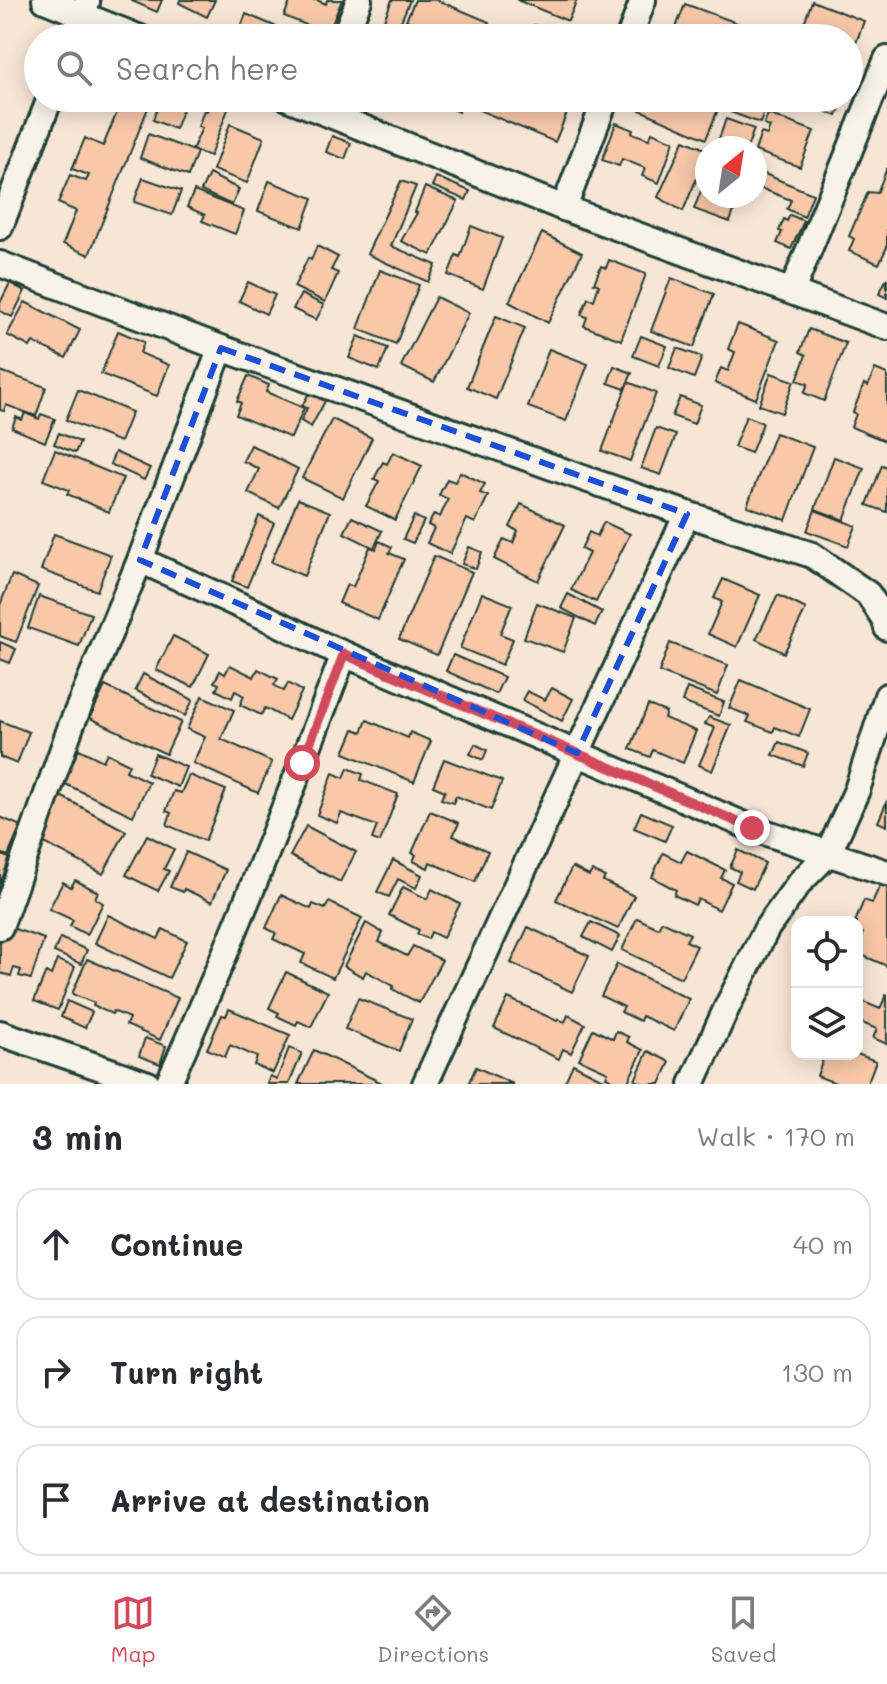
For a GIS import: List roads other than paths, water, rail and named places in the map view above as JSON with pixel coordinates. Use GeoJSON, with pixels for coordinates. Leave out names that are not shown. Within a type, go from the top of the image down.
{"type":"FeatureCollection","features":[{"type":"Feature","properties":{"kind":"street"},"geometry":{"type":"LineString","coordinates":[[45,0],[85,7],[115,24]]}},
{"type":"Feature","properties":{"kind":"street"},"geometry":{"type":"LineString","coordinates":[[350,24],[359,0]]}},
{"type":"Feature","properties":{"kind":"street"},"geometry":{"type":"LineString","coordinates":[[634,24],[643,0]]}},
{"type":"Feature","properties":{"kind":"street"},"geometry":{"type":"LineString","coordinates":[[792,291],[887,59]]}},
{"type":"Feature","properties":{"kind":"street"},"geometry":{"type":"LineString","coordinates":[[0,227],[45,112]]}},
{"type":"Feature","properties":{"kind":"street"},"geometry":{"type":"LineString","coordinates":[[337,112],[564,208],[887,327]]}},
{"type":"Feature","properties":{"kind":"street"},"geometry":{"type":"LineString","coordinates":[[564,208],[601,112]]}},
{"type":"Feature","properties":{"kind":"street"},"geometry":{"type":"LineString","coordinates":[[0,264],[221,348],[687,514],[812,555],[868,594],[887,628]]}},
{"type":"Feature","properties":{"kind":"street"},"geometry":{"type":"LineString","coordinates":[[0,927],[71,726],[140,560],[221,348]]}},
{"type":"Feature","properties":{"kind":"street"},"geometry":{"type":"LineString","coordinates":[[425,1084],[687,514]]}},
{"type":"Feature","properties":{"kind":"street"},"geometry":{"type":"LineString","coordinates":[[140,560],[344,654],[752,828],[887,873]]}},
{"type":"Feature","properties":{"kind":"street"},"geometry":{"type":"LineString","coordinates":[[168,1084],[215,978],[344,654]]}},
{"type":"Feature","properties":{"kind":"street"},"geometry":{"type":"LineString","coordinates":[[692,1084],[767,928],[800,882],[828,854],[857,790],[887,696]]}},
{"type":"Feature","properties":{"kind":"street"},"geometry":{"type":"LineString","coordinates":[[0,1033],[148,1084]]}}]}
